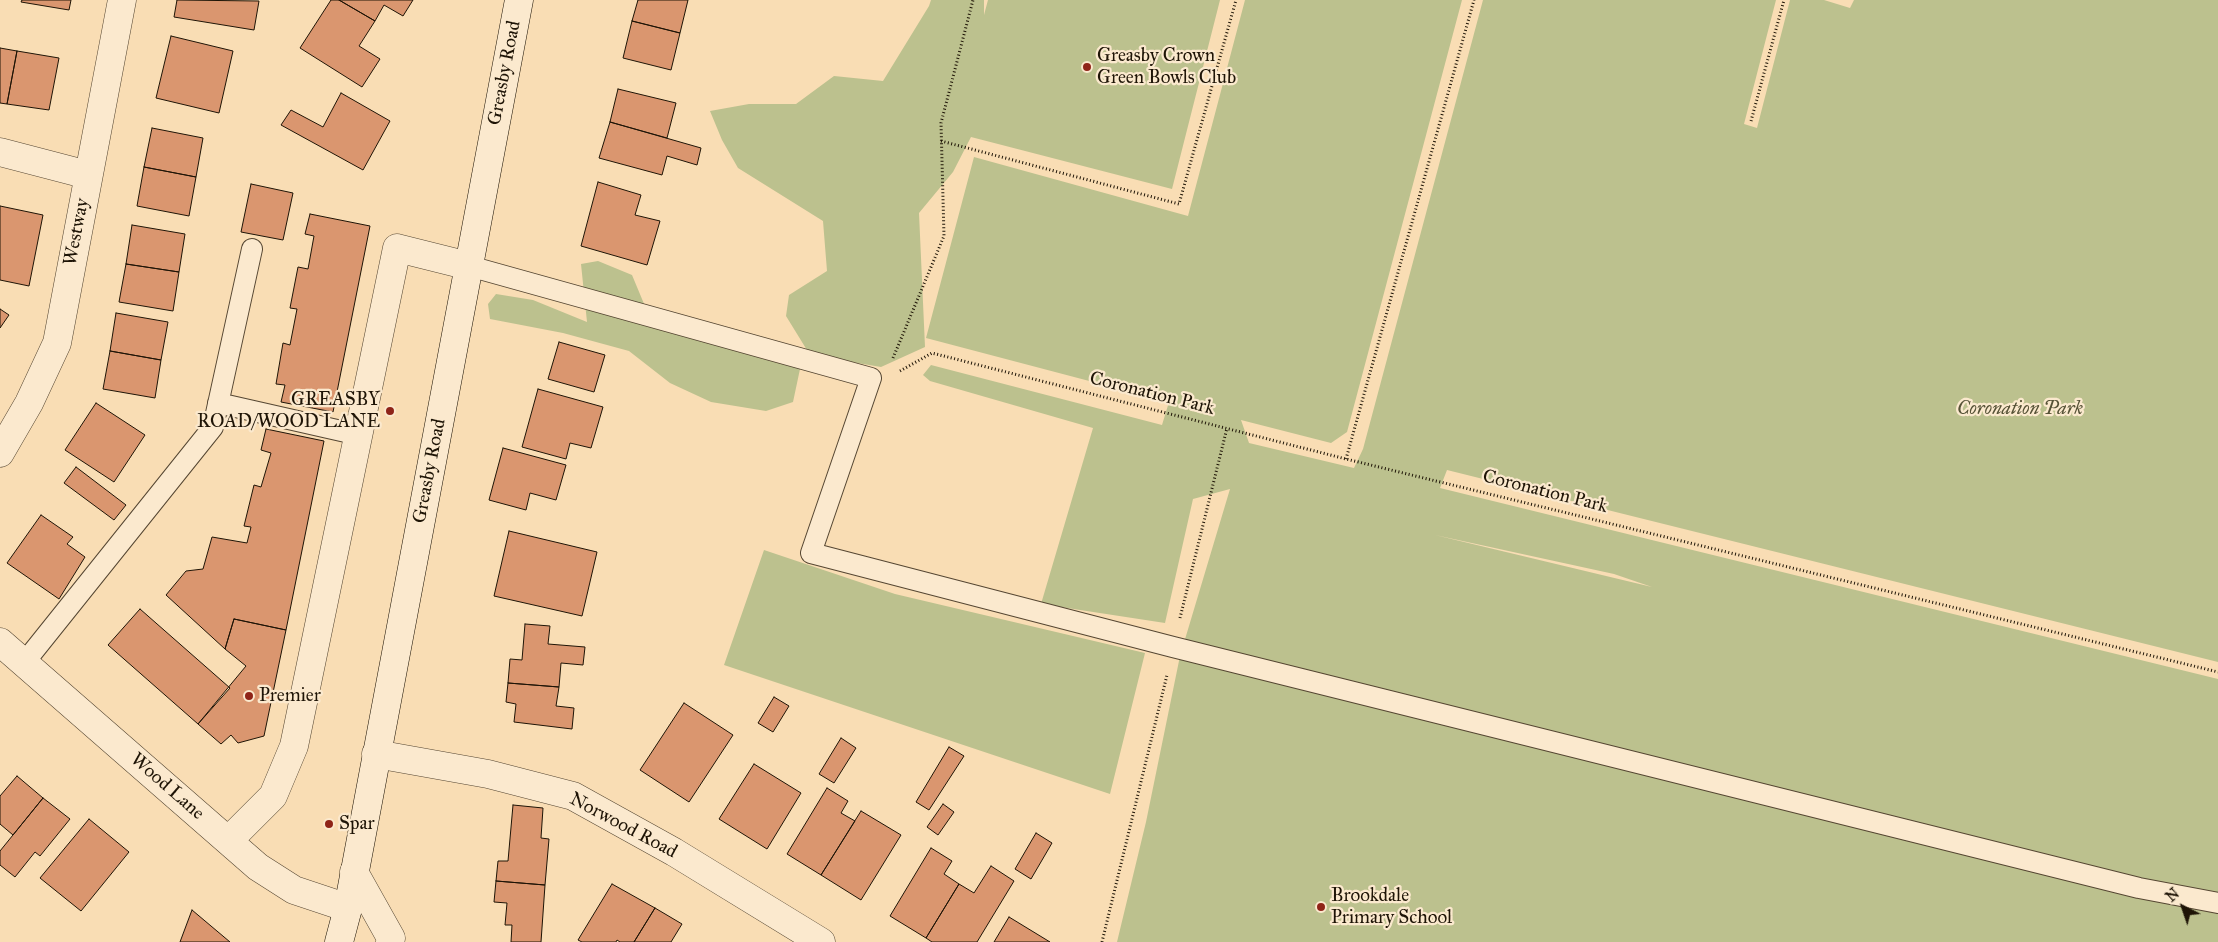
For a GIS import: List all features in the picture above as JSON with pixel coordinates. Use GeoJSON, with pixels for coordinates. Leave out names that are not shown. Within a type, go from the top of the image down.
{"type":"FeatureCollection","features":[{"type":"Feature","properties":{"kind":"street","name":"Westway"},"geometry":{"type":"LineString","coordinates":[[0,453],[29,403],[57,343],[122,0]]}},
{"type":"Feature","properties":{"kind":"street","name":"Greasby Road"},"geometry":{"type":"LineString","coordinates":[[338,942],[348,908],[519,0]]}},
{"type":"Feature","properties":{"kind":"street"},"geometry":{"type":"LineString","coordinates":[[0,152],[88,175]]}},
{"type":"Feature","properties":{"kind":"street"},"geometry":{"type":"LineString","coordinates":[[229,840],[273,796],[294,746],[397,248],[469,266]]}},
{"type":"Feature","properties":{"kind":"street","name":"Wood Lane"},"geometry":{"type":"LineString","coordinates":[[0,642],[258,867],[294,890],[348,908]]}},
{"type":"Feature","properties":{"kind":"street","name":"Norwood Road"},"geometry":{"type":"LineString","coordinates":[[376,754],[488,774],[573,796],[674,852],[821,942]]}},
{"type":"Feature","properties":{"kind":"street"},"geometry":{"type":"LineString","coordinates":[[354,872],[390,938],[390,942]]}},
{"type":"Feature","properties":{"kind":"lane"},"geometry":{"type":"LineString","coordinates":[[24,663],[213,426],[252,249]]}},
{"type":"Feature","properties":{"kind":"lane"},"geometry":{"type":"LineString","coordinates":[[469,266],[871,378],[811,553],[1173,647],[2139,888],[2218,903]]}},
{"type":"Feature","properties":{"kind":"lane"},"geometry":{"type":"LineString","coordinates":[[218,403],[359,435]]}},
{"type":"Feature","properties":{"kind":"path"},"geometry":{"type":"LineString","coordinates":[[871,378],[891,364],[944,236],[941,123],[973,0]]}},
{"type":"Feature","properties":{"kind":"path"},"geometry":{"type":"LineString","coordinates":[[941,141],[1179,204],[1236,0]]}},
{"type":"Feature","properties":{"kind":"path"},"geometry":{"type":"LineString","coordinates":[[1346,459],[1474,0]]}},
{"type":"Feature","properties":{"kind":"path"},"geometry":{"type":"LineString","coordinates":[[1751,122],[1784,0]]}},
{"type":"Feature","properties":{"kind":"path","name":"Coronation Park"},"geometry":{"type":"LineString","coordinates":[[871,378],[891,377],[932,353],[1346,459],[2218,672]]}},
{"type":"Feature","properties":{"kind":"path"},"geometry":{"type":"LineString","coordinates":[[1102,942],[1226,428]]}},
{"type":"Feature","properties":{"kind":"green space"},"geometry":{"type":"Polygon","coordinates":[[[931,0],[984,0],[984,15],[988,0],[1220,0],[1172,189],[971,137],[953,172],[919,213],[925,347],[881,367],[810,355],[786,316],[789,295],[827,271],[823,221],[738,168],[722,140],[710,111],[749,104],[796,104],[834,76],[883,81],[931,0]]]}},
{"type":"Feature","properties":{"kind":"green space"},"geometry":{"type":"Polygon","coordinates":[[[1245,0],[1462,0],[1347,432],[1331,443],[1241,420],[1249,443],[1354,468],[1363,449],[1483,0],[1776,0],[1744,124],[1757,128],[1790,0],[1824,0],[1850,8],[1854,0],[2218,0],[2218,662],[1447,470],[1440,488],[2218,679],[2218,942],[1117,942],[1146,822],[1180,656],[1230,489],[1193,499],[1165,623],[1041,604],[1093,428],[930,381],[923,375],[931,365],[1162,425],[1169,402],[926,338],[974,157],[1188,216],[1245,0]],[[1435,535],[1652,587],[1614,574],[1435,535]]]}},
{"type":"Feature","properties":{"kind":"green space"},"geometry":{"type":"Polygon","coordinates":[[[598,261],[632,275],[647,311],[781,346],[800,369],[793,402],[766,411],[711,402],[670,383],[629,351],[563,333],[490,319],[488,304],[496,294],[533,300],[587,322],[581,264],[598,261]]]}},
{"type":"Feature","properties":{"kind":"green space"},"geometry":{"type":"Polygon","coordinates":[[[764,550],[895,594],[1145,653],[1110,794],[724,665],[764,550]]]}},
{"type":"Feature","properties":{"kind":"building"},"geometry":{"type":"Polygon","coordinates":[[[22,0],[71,0],[69,10],[21,2],[22,0]]]}},
{"type":"Feature","properties":{"kind":"building"},"geometry":{"type":"Polygon","coordinates":[[[177,0],[259,1],[254,30],[174,17],[177,0]]]}},
{"type":"Feature","properties":{"kind":"building"},"geometry":{"type":"Polygon","coordinates":[[[331,0],[339,0],[375,21],[359,46],[380,59],[362,87],[300,48],[331,0]]]}},
{"type":"Feature","properties":{"kind":"building"},"geometry":{"type":"Polygon","coordinates":[[[339,0],[413,0],[403,16],[384,5],[375,21],[339,0]]]}},
{"type":"Feature","properties":{"kind":"building"},"geometry":{"type":"Polygon","coordinates":[[[638,0],[688,0],[680,33],[632,21],[638,0]]]}},
{"type":"Feature","properties":{"kind":"building"},"geometry":{"type":"Polygon","coordinates":[[[632,21],[680,33],[671,70],[623,58],[632,21]]]}},
{"type":"Feature","properties":{"kind":"building"},"geometry":{"type":"Polygon","coordinates":[[[171,36],[233,51],[219,113],[156,98],[171,36]]]}},
{"type":"Feature","properties":{"kind":"building"},"geometry":{"type":"Polygon","coordinates":[[[0,48],[17,51],[7,104],[0,103],[0,48]]]}},
{"type":"Feature","properties":{"kind":"building"},"geometry":{"type":"Polygon","coordinates":[[[17,51],[59,58],[49,110],[7,104],[17,51]]]}},
{"type":"Feature","properties":{"kind":"building"},"geometry":{"type":"Polygon","coordinates":[[[618,89],[676,103],[667,138],[610,122],[618,89]]]}},
{"type":"Feature","properties":{"kind":"building"},"geometry":{"type":"Polygon","coordinates":[[[341,93],[390,121],[363,170],[281,125],[291,110],[323,127],[341,93]]]}},
{"type":"Feature","properties":{"kind":"building"},"geometry":{"type":"Polygon","coordinates":[[[610,122],[701,148],[697,165],[667,156],[662,175],[599,158],[610,122]]]}},
{"type":"Feature","properties":{"kind":"building"},"geometry":{"type":"Polygon","coordinates":[[[152,128],[203,138],[196,177],[144,167],[152,128]]]}},
{"type":"Feature","properties":{"kind":"building"},"geometry":{"type":"Polygon","coordinates":[[[144,167],[196,177],[189,216],[137,206],[144,167]]]}},
{"type":"Feature","properties":{"kind":"building"},"geometry":{"type":"Polygon","coordinates":[[[598,182],[641,195],[635,215],[660,221],[647,265],[581,246],[598,182]]]}},
{"type":"Feature","properties":{"kind":"building"},"geometry":{"type":"Polygon","coordinates":[[[251,184],[293,193],[283,240],[241,232],[251,184]]]}},
{"type":"Feature","properties":{"kind":"building"},"geometry":{"type":"Polygon","coordinates":[[[0,206],[43,215],[29,286],[0,280],[0,206]]]}},
{"type":"Feature","properties":{"kind":"building"},"geometry":{"type":"Polygon","coordinates":[[[310,214],[370,226],[333,412],[281,402],[285,385],[276,384],[283,343],[290,345],[297,309],[290,308],[298,267],[308,269],[314,236],[305,234],[310,214]]]}},
{"type":"Feature","properties":{"kind":"building"},"geometry":{"type":"Polygon","coordinates":[[[132,225],[185,234],[179,272],[126,264],[132,225]]]}},
{"type":"Feature","properties":{"kind":"building"},"geometry":{"type":"Polygon","coordinates":[[[126,264],[179,272],[173,311],[119,302],[126,264]]]}},
{"type":"Feature","properties":{"kind":"building"},"geometry":{"type":"Polygon","coordinates":[[[0,309],[9,315],[0,328],[0,309]]]}},
{"type":"Feature","properties":{"kind":"building"},"geometry":{"type":"Polygon","coordinates":[[[116,313],[168,322],[161,360],[110,351],[116,313]]]}},
{"type":"Feature","properties":{"kind":"building"},"geometry":{"type":"Polygon","coordinates":[[[559,342],[605,355],[594,392],[548,379],[559,342]]]}},
{"type":"Feature","properties":{"kind":"building"},"geometry":{"type":"Polygon","coordinates":[[[110,351],[161,360],[155,398],[103,389],[110,351]]]}},
{"type":"Feature","properties":{"kind":"building"},"geometry":{"type":"Polygon","coordinates":[[[538,389],[603,407],[591,448],[570,443],[566,459],[522,447],[538,389]]]}},
{"type":"Feature","properties":{"kind":"building"},"geometry":{"type":"Polygon","coordinates":[[[96,403],[145,435],[114,482],[65,450],[96,403]]]}},
{"type":"Feature","properties":{"kind":"building"},"geometry":{"type":"Polygon","coordinates":[[[266,429],[324,441],[286,630],[234,619],[225,649],[166,595],[186,571],[203,569],[212,537],[247,543],[251,527],[244,526],[254,485],[261,487],[271,453],[261,450],[266,429]]]}},
{"type":"Feature","properties":{"kind":"building"},"geometry":{"type":"Polygon","coordinates":[[[503,448],[566,465],[556,500],[530,493],[526,510],[489,500],[503,448]]]}},
{"type":"Feature","properties":{"kind":"building"},"geometry":{"type":"Polygon","coordinates":[[[76,467],[126,505],[114,520],[64,483],[76,467]]]}},
{"type":"Feature","properties":{"kind":"building"},"geometry":{"type":"Polygon","coordinates":[[[41,515],[73,537],[67,544],[85,557],[59,599],[7,563],[41,515]]]}},
{"type":"Feature","properties":{"kind":"building"},"geometry":{"type":"Polygon","coordinates":[[[509,531],[597,552],[582,616],[494,596],[509,531]]]}},
{"type":"Feature","properties":{"kind":"building"},"geometry":{"type":"Polygon","coordinates":[[[140,609],[230,688],[198,724],[108,645],[140,609]]]}},
{"type":"Feature","properties":{"kind":"building"},"geometry":{"type":"Polygon","coordinates":[[[234,619],[286,630],[264,736],[238,743],[231,735],[221,744],[198,724],[246,666],[225,649],[234,619]]]}},
{"type":"Feature","properties":{"kind":"building"},"geometry":{"type":"Polygon","coordinates":[[[525,624],[550,626],[548,644],[585,647],[583,665],[561,663],[559,687],[508,683],[510,659],[522,660],[525,624]]]}},
{"type":"Feature","properties":{"kind":"building"},"geometry":{"type":"Polygon","coordinates":[[[508,683],[559,687],[556,706],[574,708],[572,729],[514,722],[516,704],[506,702],[508,683]]]}},
{"type":"Feature","properties":{"kind":"building"},"geometry":{"type":"Polygon","coordinates":[[[774,697],[789,706],[773,732],[758,723],[774,697]]]}},
{"type":"Feature","properties":{"kind":"building"},"geometry":{"type":"Polygon","coordinates":[[[684,703],[733,735],[689,802],[640,770],[684,703]]]}},
{"type":"Feature","properties":{"kind":"building"},"geometry":{"type":"Polygon","coordinates":[[[841,738],[856,748],[834,783],[819,774],[841,738]]]}},
{"type":"Feature","properties":{"kind":"building"},"geometry":{"type":"Polygon","coordinates":[[[949,747],[964,756],[929,810],[916,802],[949,747]]]}},
{"type":"Feature","properties":{"kind":"building"},"geometry":{"type":"Polygon","coordinates":[[[754,764],[801,793],[767,849],[719,819],[754,764]]]}},
{"type":"Feature","properties":{"kind":"building"},"geometry":{"type":"Polygon","coordinates":[[[17,776],[43,798],[13,835],[0,824],[0,796],[17,776]]]}},
{"type":"Feature","properties":{"kind":"building"},"geometry":{"type":"Polygon","coordinates":[[[827,788],[848,801],[841,813],[855,821],[821,875],[787,854],[827,788]]]}},
{"type":"Feature","properties":{"kind":"building"},"geometry":{"type":"Polygon","coordinates":[[[43,798],[70,819],[40,856],[35,852],[15,877],[0,865],[0,851],[43,798]]]}},
{"type":"Feature","properties":{"kind":"building"},"geometry":{"type":"Polygon","coordinates":[[[943,804],[954,812],[938,835],[927,827],[943,804]]]}},
{"type":"Feature","properties":{"kind":"building"},"geometry":{"type":"Polygon","coordinates":[[[513,805],[543,808],[541,838],[549,839],[545,885],[496,881],[498,861],[508,861],[513,805]]]}},
{"type":"Feature","properties":{"kind":"building"},"geometry":{"type":"Polygon","coordinates":[[[861,811],[901,835],[861,900],[821,875],[861,811]]]}},
{"type":"Feature","properties":{"kind":"building"},"geometry":{"type":"Polygon","coordinates":[[[89,819],[129,852],[81,911],[40,878],[89,819]]]}},
{"type":"Feature","properties":{"kind":"building"},"geometry":{"type":"Polygon","coordinates":[[[1036,833],[1052,843],[1031,879],[1015,869],[1036,833]]]}},
{"type":"Feature","properties":{"kind":"building"},"geometry":{"type":"Polygon","coordinates":[[[931,848],[952,861],[944,874],[959,884],[926,938],[890,916],[931,848]]]}},
{"type":"Feature","properties":{"kind":"building"},"geometry":{"type":"Polygon","coordinates":[[[991,866],[1014,881],[977,942],[932,942],[926,938],[959,884],[974,893],[991,866]]]}},
{"type":"Feature","properties":{"kind":"building"},"geometry":{"type":"Polygon","coordinates":[[[496,881],[545,885],[541,942],[511,942],[512,925],[505,925],[507,903],[494,902],[496,881]]]}},
{"type":"Feature","properties":{"kind":"building"},"geometry":{"type":"Polygon","coordinates":[[[612,884],[655,908],[634,942],[620,942],[617,940],[616,942],[582,942],[578,940],[612,884]]]}},
{"type":"Feature","properties":{"kind":"building"},"geometry":{"type":"Polygon","coordinates":[[[655,908],[682,924],[671,942],[634,942],[655,908]]]}},
{"type":"Feature","properties":{"kind":"building"},"geometry":{"type":"Polygon","coordinates":[[[192,910],[230,942],[180,942],[192,910]]]}},
{"type":"Feature","properties":{"kind":"building"},"geometry":{"type":"Polygon","coordinates":[[[1009,917],[1050,942],[994,942],[1009,917]]]}},
{"type":"Feature","properties":{"kind":"place","name":"Greasby Crown Green Bowls Club"},"geometry":{"type":"Point","coordinates":[1087,67]}},
{"type":"Feature","properties":{"kind":"place","name":"GREASBY ROAD/WOOD LANE"},"geometry":{"type":"Point","coordinates":[390,411]}},
{"type":"Feature","properties":{"kind":"place","name":"Premier"},"geometry":{"type":"Point","coordinates":[249,696]}},
{"type":"Feature","properties":{"kind":"place","name":"Spar"},"geometry":{"type":"Point","coordinates":[329,824]}},
{"type":"Feature","properties":{"kind":"place","name":"Brookdale Primary School"},"geometry":{"type":"Point","coordinates":[1321,907]}}]}
